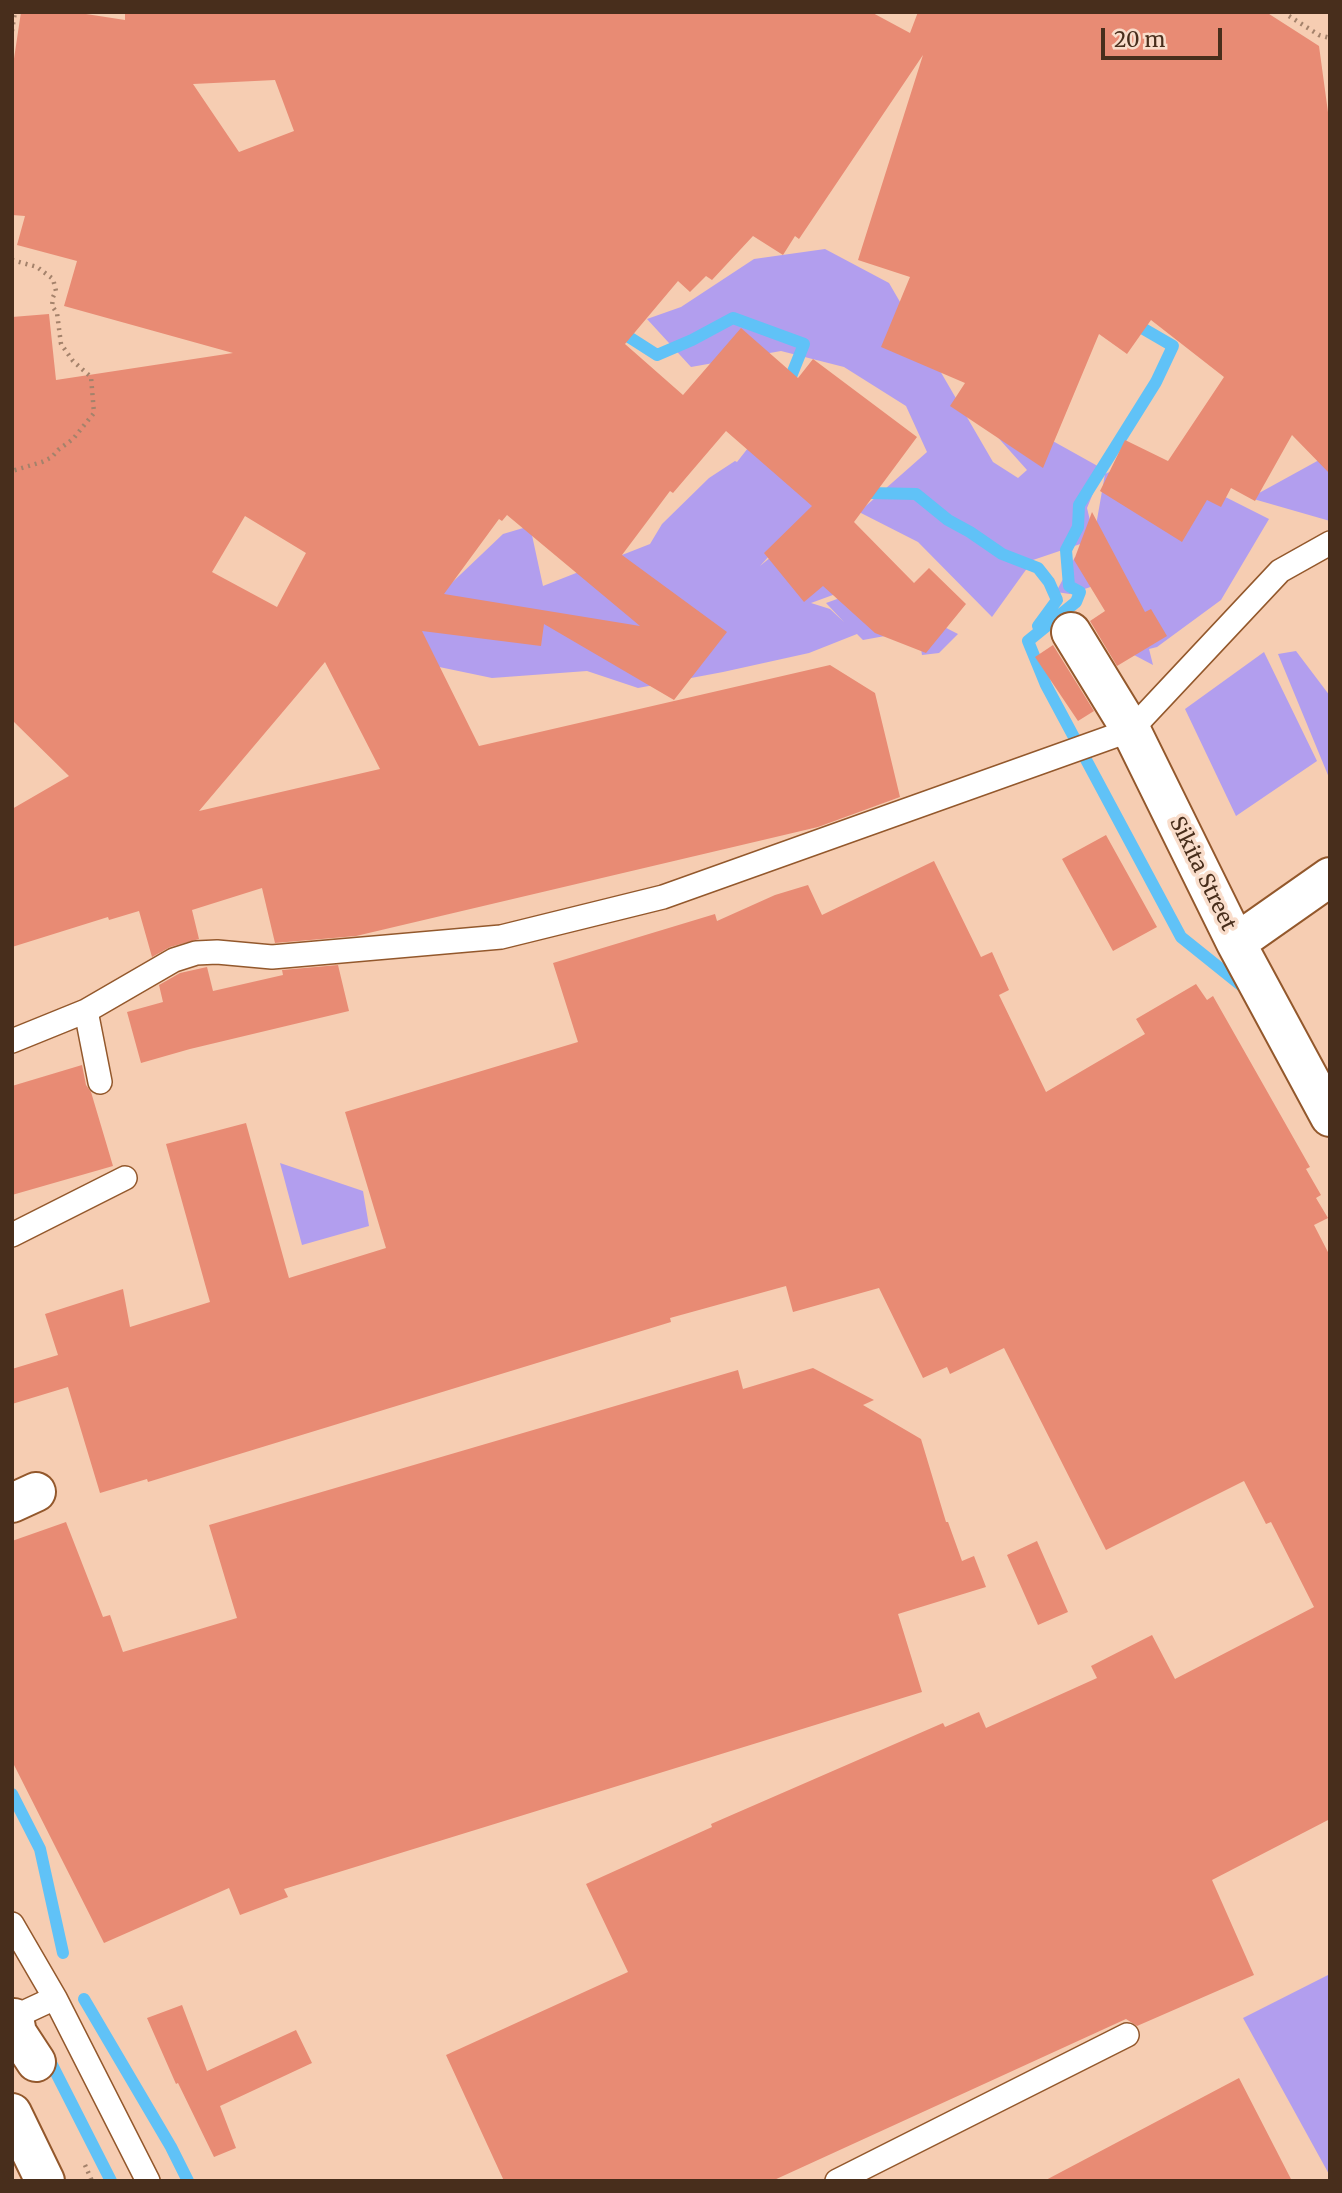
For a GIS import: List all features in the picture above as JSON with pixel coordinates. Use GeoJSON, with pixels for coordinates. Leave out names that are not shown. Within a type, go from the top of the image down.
{"type":"FeatureCollection","features":[{"type":"Feature","properties":{"kind":"street","name":"Sikita Street"},"geometry":{"type":"LineString","coordinates":[[1071,632],[1131,730],[1236,943],[1330,1117]]}},
{"type":"Feature","properties":{"kind":"street"},"geometry":{"type":"LineString","coordinates":[[1236,943],[1330,877]]}},
{"type":"Feature","properties":{"kind":"street"},"geometry":{"type":"LineString","coordinates":[[13,2018],[17,2033],[36,2062]]}},
{"type":"Feature","properties":{"kind":"street"},"geometry":{"type":"LineString","coordinates":[[12,2113],[45,2181]]}},
{"type":"Feature","properties":{"kind":"lane"},"geometry":{"type":"LineString","coordinates":[[12,1041],[86,1011],[174,960],[196,953],[217,951],[272,957],[501,937],[663,897],[1131,730],[1280,571],[1330,543]]}},
{"type":"Feature","properties":{"kind":"lane"},"geometry":{"type":"LineString","coordinates":[[86,1011],[100,1083]]}},
{"type":"Feature","properties":{"kind":"lane"},"geometry":{"type":"LineString","coordinates":[[12,1235],[124,1178]]}},
{"type":"Feature","properties":{"kind":"lane"},"geometry":{"type":"LineString","coordinates":[[12,1924],[55,1997],[148,2181]]}},
{"type":"Feature","properties":{"kind":"lane"},"geometry":{"type":"LineString","coordinates":[[13,2018],[55,1997]]}},
{"type":"Feature","properties":{"kind":"lane"},"geometry":{"type":"LineString","coordinates":[[837,2181],[1127,2035]]}},
{"type":"Feature","properties":{"kind":"path"},"geometry":{"type":"LineString","coordinates":[[12,31],[15,12]]}},
{"type":"Feature","properties":{"kind":"path"},"geometry":{"type":"LineString","coordinates":[[1289,16],[1319,35],[1330,38]]}},
{"type":"Feature","properties":{"kind":"path"},"geometry":{"type":"LineString","coordinates":[[12,260],[37,267],[53,279],[56,291],[52,306],[57,313],[61,344],[73,361],[91,377],[94,413],[73,439],[52,457],[12,471]]}},
{"type":"Feature","properties":{"kind":"shaded area"},"geometry":{"type":"Polygon","coordinates":[[[825,249],[889,283],[993,462],[1018,478],[1027,470],[985,423],[1042,435],[1103,469],[1087,508],[1094,537],[1105,474],[1144,456],[1269,519],[1221,600],[1157,647],[1149,649],[1153,665],[1134,655],[1095,539],[1033,560],[992,617],[918,542],[859,512],[927,452],[906,406],[844,367],[781,351],[691,367],[647,319],[681,307],[754,259],[825,249]]]}},
{"type":"Feature","properties":{"kind":"shaded area"},"geometry":{"type":"Polygon","coordinates":[[[770,420],[830,489],[760,566],[807,527],[860,585],[811,603],[830,609],[844,622],[826,603],[868,588],[958,634],[939,653],[922,655],[918,630],[863,640],[857,634],[809,653],[638,688],[587,671],[492,678],[377,654],[503,534],[530,526],[543,586],[650,544],[662,524],[709,478],[737,462],[770,420]]]}},
{"type":"Feature","properties":{"kind":"shaded area"},"geometry":{"type":"Polygon","coordinates":[[[1330,454],[1330,521],[1250,498],[1330,454]]]}},
{"type":"Feature","properties":{"kind":"shaded area"},"geometry":{"type":"Polygon","coordinates":[[[1075,557],[1102,583],[1070,594],[1056,592],[1075,557]]]}},
{"type":"Feature","properties":{"kind":"shaded area"},"geometry":{"type":"Polygon","coordinates":[[[1296,651],[1330,696],[1330,780],[1278,654],[1296,651]]]}},
{"type":"Feature","properties":{"kind":"shaded area"},"geometry":{"type":"Polygon","coordinates":[[[1264,652],[1317,761],[1236,816],[1185,709],[1264,652]]]}},
{"type":"Feature","properties":{"kind":"shaded area"},"geometry":{"type":"Polygon","coordinates":[[[280,1163],[363,1191],[369,1226],[302,1245],[280,1163]]]}},
{"type":"Feature","properties":{"kind":"shaded area"},"geometry":{"type":"Polygon","coordinates":[[[1330,1974],[1330,2176],[1243,2018],[1330,1974]]]}},
{"type":"Feature","properties":{"kind":"building"},"geometry":{"type":"Polygon","coordinates":[[[21,12],[73,12],[125,20],[125,13],[174,12],[871,12],[910,33],[918,12],[1266,12],[1319,46],[1330,127],[1330,474],[1292,435],[1255,501],[1231,488],[1221,507],[1207,500],[1182,542],[1100,491],[1125,440],[1168,461],[1224,377],[1151,320],[1127,354],[1099,334],[1043,468],[950,406],[965,383],[881,347],[910,277],[858,260],[923,55],[799,239],[795,236],[783,255],[753,236],[712,280],[706,276],[690,292],[678,281],[625,344],[683,395],[741,328],[798,378],[813,359],[917,437],[854,522],[914,583],[929,568],[966,604],[926,653],[875,633],[823,586],[804,602],[764,553],[812,506],[726,431],[673,493],[670,491],[622,555],[727,632],[674,700],[544,624],[541,646],[422,631],[479,746],[830,665],[875,693],[900,797],[818,827],[356,936],[275,943],[262,888],[192,910],[199,939],[170,947],[152,957],[139,911],[109,920],[108,917],[12,947],[12,809],[69,776],[12,720],[12,317],[49,314],[56,380],[233,353],[64,306],[77,261],[17,245],[25,216],[12,215],[12,72],[21,12]],[[275,80],[193,84],[239,152],[294,131],[275,80]],[[507,515],[502,521],[499,519],[444,594],[640,626],[507,515]],[[245,516],[212,572],[277,607],[306,553],[245,516]],[[325,662],[199,811],[380,769],[325,662]]]}},
{"type":"Feature","properties":{"kind":"building"},"geometry":{"type":"Polygon","coordinates":[[[1092,512],[1145,612],[1151,609],[1167,636],[1117,666],[1090,621],[1105,611],[1074,560],[1092,512]]]}},
{"type":"Feature","properties":{"kind":"building"},"geometry":{"type":"Polygon","coordinates":[[[1053,645],[1094,711],[1078,721],[1035,657],[1053,645]]]}},
{"type":"Feature","properties":{"kind":"building"},"geometry":{"type":"Polygon","coordinates":[[[1106,835],[1157,927],[1113,951],[1062,859],[1106,835]]]}},
{"type":"Feature","properties":{"kind":"building"},"geometry":{"type":"Polygon","coordinates":[[[934,861],[981,957],[992,952],[1009,990],[999,995],[1046,1092],[1145,1034],[1136,1019],[1196,984],[1207,1000],[1213,996],[1310,1167],[1306,1169],[1321,1195],[1316,1198],[1328,1218],[1314,1225],[1330,1256],[1330,1819],[1212,1880],[1254,1975],[1137,2026],[1126,2019],[772,2181],[504,2181],[446,2055],[628,1972],[586,1884],[712,1827],[711,1824],[943,1723],[945,1727],[979,1712],[986,1728],[1097,1678],[1091,1666],[1152,1635],[1175,1679],[1314,1607],[1271,1522],[1266,1524],[1244,1481],[1106,1550],[1004,1348],[950,1374],[947,1367],[923,1378],[879,1288],[793,1312],[786,1286],[670,1318],[671,1322],[148,1482],[147,1479],[100,1493],[68,1387],[12,1404],[12,1369],[58,1355],[45,1314],[123,1289],[130,1327],[210,1302],[166,1144],[246,1123],[289,1278],[386,1248],[345,1112],[578,1042],[553,963],[715,914],[717,921],[775,895],[808,885],[822,915],[934,861]]]}},
{"type":"Feature","properties":{"kind":"building"},"geometry":{"type":"Polygon","coordinates":[[[338,965],[349,1011],[141,1063],[127,1012],[163,1002],[159,985],[180,973],[207,967],[213,991],[283,975],[282,970],[338,965]]]}},
{"type":"Feature","properties":{"kind":"building"},"geometry":{"type":"Polygon","coordinates":[[[82,1065],[113,1166],[12,1195],[12,1086],[82,1065]]]}},
{"type":"Feature","properties":{"kind":"building"},"geometry":{"type":"Polygon","coordinates":[[[813,1368],[874,1400],[863,1405],[921,1439],[946,1522],[962,1561],[974,1556],[986,1587],[898,1614],[922,1692],[284,1889],[288,1897],[240,1915],[229,1888],[104,1943],[12,1761],[12,1541],[66,1522],[103,1617],[110,1615],[123,1652],[237,1618],[209,1525],[738,1370],[743,1389],[813,1368]]]}},
{"type":"Feature","properties":{"kind":"building"},"geometry":{"type":"Polygon","coordinates":[[[1037,1541],[1068,1612],[1038,1625],[1007,1555],[1037,1541]]]}},
{"type":"Feature","properties":{"kind":"building"},"geometry":{"type":"Polygon","coordinates":[[[182,2005],[207,2071],[296,2030],[312,2063],[220,2106],[236,2148],[214,2157],[178,2083],[176,2084],[147,2018],[182,2005]]]}},
{"type":"Feature","properties":{"kind":"building"},"geometry":{"type":"Polygon","coordinates":[[[1239,2078],[1292,2181],[1044,2181],[1239,2078]]]}},
{"type":"Feature","properties":{"kind":"waterway"},"geometry":{"type":"LineString","coordinates":[[618,330],[657,355],[733,318],[804,344],[786,389]]}},
{"type":"Feature","properties":{"kind":"waterway"},"geometry":{"type":"LineString","coordinates":[[1130,321],[1173,346],[1156,382],[1079,505],[1078,527],[1066,550],[1069,586],[1080,592],[1076,602],[1028,641],[1046,685],[1181,937],[1247,990]]}},
{"type":"Feature","properties":{"kind":"waterway"},"geometry":{"type":"LineString","coordinates":[[867,486],[869,493],[916,494],[948,520],[1002,554],[1038,568],[1049,582],[1057,600],[1038,626]]}},
{"type":"Feature","properties":{"kind":"waterway"},"geometry":{"type":"LineString","coordinates":[[12,1794],[40,1849],[63,1953]]}},
{"type":"Feature","properties":{"kind":"waterway"},"geometry":{"type":"LineString","coordinates":[[84,1999],[171,2147],[188,2181]]}},
{"type":"Feature","properties":{"kind":"waterway"},"geometry":{"type":"LineString","coordinates":[[47,2055],[111,2181]]}}]}
